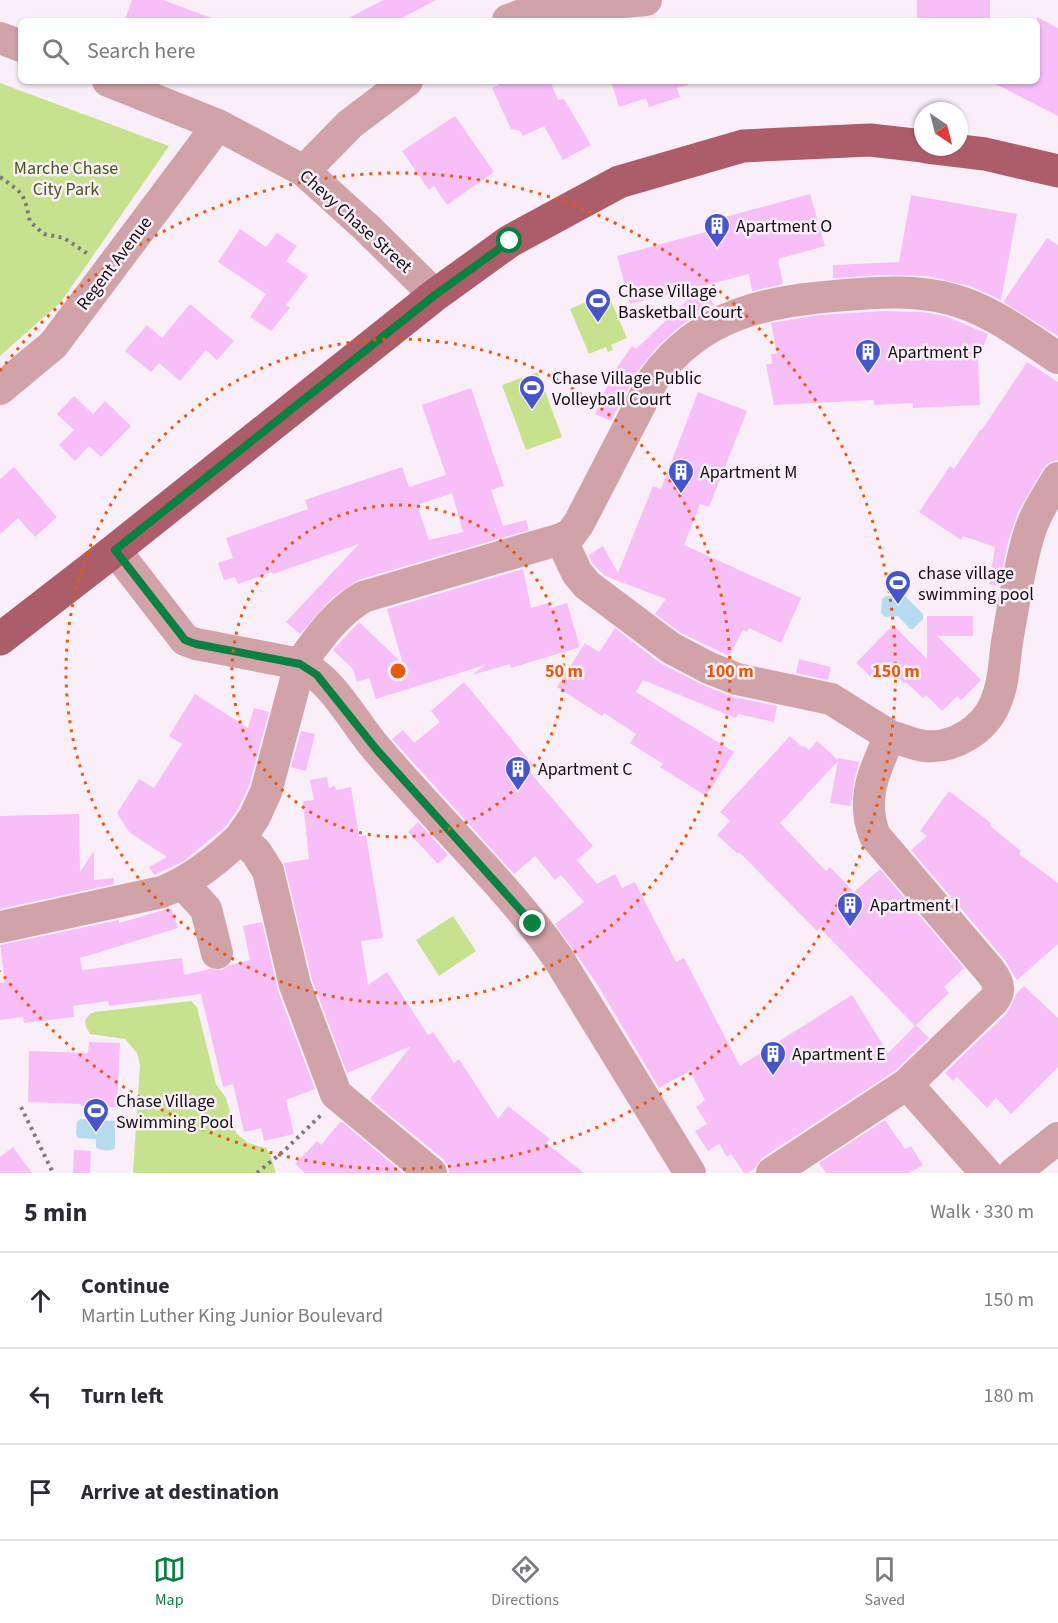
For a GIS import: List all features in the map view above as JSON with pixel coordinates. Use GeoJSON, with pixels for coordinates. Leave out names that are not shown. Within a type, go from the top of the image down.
{"type":"FeatureCollection","features":[{"type":"Feature","properties":{"kind":"main road"},"geometry":{"type":"LineString","coordinates":[[0,639],[435,295],[510,241],[619,182],[743,146],[870,140],[914,145]]}},
{"type":"Feature","properties":{"kind":"main road"},"geometry":{"type":"LineString","coordinates":[[968,152],[1058,171]]}},
{"type":"Feature","properties":{"kind":"street"},"geometry":{"type":"LineString","coordinates":[[504,14],[646,0]]}},
{"type":"Feature","properties":{"kind":"street"},"geometry":{"type":"LineString","coordinates":[[0,38],[18,45]]}},
{"type":"Feature","properties":{"kind":"street","name":"Chevy Chase Street"},"geometry":{"type":"LineString","coordinates":[[116,84],[218,125],[304,171],[360,221],[435,295]]}},
{"type":"Feature","properties":{"kind":"street"},"geometry":{"type":"LineString","coordinates":[[304,171],[350,124],[403,84]]}},
{"type":"Feature","properties":{"kind":"street","name":"Regent Avenue"},"geometry":{"type":"LineString","coordinates":[[0,389],[52,345],[218,125]]}},
{"type":"Feature","properties":{"kind":"street"},"geometry":{"type":"LineString","coordinates":[[0,927],[140,898],[183,884],[224,854],[240,838],[254,818],[266,792],[300,664],[329,624],[346,608],[363,597],[561,539],[571,534],[579,524],[653,380],[662,367],[690,340],[726,318],[756,307],[812,298],[872,292],[904,292],[950,299],[986,312],[1058,358]]}},
{"type":"Feature","properties":{"kind":"street"},"geometry":{"type":"LineString","coordinates":[[561,539],[574,567],[587,585],[671,648],[709,668],[737,679],[831,699],[890,736],[923,746],[937,746],[956,741],[974,731],[987,719],[996,703],[1029,535],[1039,509],[1058,478]]}},
{"type":"Feature","properties":{"kind":"street"},"geometry":{"type":"LineString","coordinates":[[115,550],[185,640],[300,664],[309,668],[326,683],[376,749],[551,947],[690,1173]]}},
{"type":"Feature","properties":{"kind":"street"},"geometry":{"type":"LineString","coordinates":[[772,1173],[907,1084],[993,1001],[999,992],[999,987],[990,971],[875,836],[869,816],[869,791],[875,768],[890,736]]}},
{"type":"Feature","properties":{"kind":"street"},"geometry":{"type":"LineString","coordinates":[[240,838],[256,852],[268,872],[295,986],[338,1097],[431,1173]]}},
{"type":"Feature","properties":{"kind":"street"},"geometry":{"type":"LineString","coordinates":[[183,884],[207,909],[217,953]]}},
{"type":"Feature","properties":{"kind":"street"},"geometry":{"type":"LineString","coordinates":[[907,1084],[986,1173]]}},
{"type":"Feature","properties":{"kind":"street"},"geometry":{"type":"LineString","coordinates":[[1014,1173],[1058,1138]]}},
{"type":"Feature","properties":{"kind":"path"},"geometry":{"type":"LineString","coordinates":[[0,177],[27,202],[30,222],[44,234],[64,238],[81,248],[108,271]]}},
{"type":"Feature","properties":{"kind":"path"},"geometry":{"type":"LineString","coordinates":[[257,1173],[301,1135],[338,1097]]}},
{"type":"Feature","properties":{"kind":"path"},"geometry":{"type":"LineString","coordinates":[[21,1107],[53,1173]]}},
{"type":"Feature","properties":{"kind":"green space","name":"Marche Chase City Park"},"geometry":{"type":"Polygon","coordinates":[[[0,83],[169,146],[61,302],[0,356],[0,83]]]}},
{"type":"Feature","properties":{"kind":"green space","name":"Chase Village Basketball Court"},"geometry":{"type":"Polygon","coordinates":[[[607,292],[627,338],[611,345],[613,350],[608,352],[606,347],[589,354],[570,309],[586,302],[585,298],[591,294],[593,298],[607,292]]]}},
{"type":"Feature","properties":{"kind":"green space","name":"Chase Village Public Volleyball Court"},"geometry":{"type":"Polygon","coordinates":[[[538,372],[562,437],[526,450],[502,385],[538,372]]]}},
{"type":"Feature","properties":{"kind":"green space"},"geometry":{"type":"Polygon","coordinates":[[[453,916],[476,951],[439,976],[416,940],[453,916]]]}},
{"type":"Feature","properties":{"kind":"green space"},"geometry":{"type":"Polygon","coordinates":[[[191,1001],[197,1007],[216,1084],[226,1098],[236,1133],[248,1143],[266,1148],[276,1173],[133,1173],[140,1065],[137,1053],[125,1039],[90,1034],[85,1020],[95,1012],[191,1001]]]}},
{"type":"Feature","properties":{"kind":"water","name":"chase village swimming pool"},"geometry":{"type":"Polygon","coordinates":[[[886,596],[905,596],[923,614],[923,619],[913,629],[910,629],[898,616],[885,617],[881,613],[882,599],[886,596]]]}},
{"type":"Feature","properties":{"kind":"water","name":"Chase Village Swimming Pool"},"geometry":{"type":"Polygon","coordinates":[[[80,1119],[115,1121],[115,1148],[102,1150],[96,1147],[96,1139],[78,1138],[77,1122],[80,1119]]]}},
{"type":"Feature","properties":{"kind":"building"},"geometry":{"type":"Polygon","coordinates":[[[132,0],[163,0],[211,18],[125,18],[132,0]]]}},
{"type":"Feature","properties":{"kind":"building"},"geometry":{"type":"Polygon","coordinates":[[[383,0],[436,0],[402,18],[349,18],[383,0]]]}},
{"type":"Feature","properties":{"kind":"building"},"geometry":{"type":"Polygon","coordinates":[[[917,0],[990,0],[990,18],[917,18],[917,0]]]}},
{"type":"Feature","properties":{"kind":"building"},"geometry":{"type":"Polygon","coordinates":[[[1040,19],[1058,28],[1058,116],[996,84],[1040,84],[1040,19]]]}},
{"type":"Feature","properties":{"kind":"building"},"geometry":{"type":"Polygon","coordinates":[[[500,84],[551,84],[558,100],[564,99],[591,145],[563,160],[544,126],[523,136],[520,131],[511,129],[492,88],[500,84]]]}},
{"type":"Feature","properties":{"kind":"building"},"geometry":{"type":"Polygon","coordinates":[[[612,84],[688,84],[677,88],[680,97],[649,107],[646,98],[619,107],[612,84]]]}},
{"type":"Feature","properties":{"kind":"building"},"geometry":{"type":"Polygon","coordinates":[[[455,116],[494,172],[447,205],[434,186],[429,190],[402,151],[455,116]]]}},
{"type":"Feature","properties":{"kind":"building","name":"Apartment O"},"geometry":{"type":"Polygon","coordinates":[[[810,194],[825,246],[778,259],[783,284],[752,291],[749,274],[702,286],[714,305],[683,324],[658,346],[637,372],[611,421],[595,414],[608,384],[606,383],[632,346],[636,349],[703,285],[630,304],[617,256],[713,230],[710,221],[810,194]]]}},
{"type":"Feature","properties":{"kind":"building"},"geometry":{"type":"Polygon","coordinates":[[[911,195],[1017,214],[1001,300],[970,286],[927,276],[885,275],[833,278],[833,265],[899,262],[911,195]]]}},
{"type":"Feature","properties":{"kind":"building"},"geometry":{"type":"Polygon","coordinates":[[[240,229],[266,247],[277,233],[297,246],[286,261],[308,276],[286,305],[290,308],[271,331],[250,317],[266,294],[218,262],[240,229]]]}},
{"type":"Feature","properties":{"kind":"building"},"geometry":{"type":"Polygon","coordinates":[[[1047,238],[1058,245],[1058,336],[1003,302],[1047,238]]]}},
{"type":"Feature","properties":{"kind":"building"},"geometry":{"type":"Polygon","coordinates":[[[190,304],[234,341],[217,360],[206,350],[180,381],[159,363],[151,372],[125,351],[147,325],[162,338],[190,304]]]}},
{"type":"Feature","properties":{"kind":"building"},"geometry":{"type":"Polygon","coordinates":[[[885,311],[922,312],[945,316],[988,334],[978,359],[980,405],[913,408],[913,403],[874,405],[874,400],[774,405],[766,364],[772,364],[771,354],[777,354],[771,323],[820,315],[885,311]]]}},
{"type":"Feature","properties":{"kind":"building"},"geometry":{"type":"Polygon","coordinates":[[[1027,362],[1058,382],[1058,460],[1049,463],[1043,469],[1018,512],[1008,542],[999,586],[989,584],[995,547],[963,536],[961,540],[919,512],[950,466],[954,469],[1027,362]]]}},
{"type":"Feature","properties":{"kind":"building"},"geometry":{"type":"Polygon","coordinates":[[[471,388],[504,486],[491,490],[503,526],[526,520],[529,530],[358,580],[332,598],[300,634],[286,622],[359,544],[238,584],[235,577],[224,580],[218,563],[233,558],[226,538],[308,509],[305,500],[402,467],[409,487],[446,475],[422,405],[471,388]],[[452,493],[417,505],[429,540],[463,532],[452,493]]]}},
{"type":"Feature","properties":{"kind":"building"},"geometry":{"type":"Polygon","coordinates":[[[698,392],[747,411],[709,507],[700,504],[684,545],[801,598],[781,643],[749,628],[747,632],[743,630],[729,656],[681,633],[655,614],[666,599],[605,576],[592,563],[589,555],[603,546],[618,573],[653,486],[661,489],[698,392]]]}},
{"type":"Feature","properties":{"kind":"building"},"geometry":{"type":"Polygon","coordinates":[[[74,396],[93,414],[105,401],[131,426],[101,457],[89,446],[75,461],[59,445],[74,430],[57,414],[74,396]]]}},
{"type":"Feature","properties":{"kind":"building"},"geometry":{"type":"Polygon","coordinates":[[[14,467],[57,517],[35,537],[18,518],[0,534],[0,479],[14,467]]]}},
{"type":"Feature","properties":{"kind":"building"},"geometry":{"type":"Polygon","coordinates":[[[523,569],[531,608],[549,603],[550,608],[567,603],[580,647],[511,668],[510,664],[472,675],[485,665],[376,699],[369,678],[357,682],[353,669],[333,650],[359,622],[403,664],[387,609],[523,569]]]}},
{"type":"Feature","properties":{"kind":"building"},"geometry":{"type":"Polygon","coordinates":[[[927,616],[973,616],[973,636],[937,636],[981,680],[961,700],[957,696],[942,711],[926,695],[923,698],[885,665],[872,678],[856,663],[893,625],[927,659],[927,616]]]}},
{"type":"Feature","properties":{"kind":"building"},"geometry":{"type":"Polygon","coordinates":[[[615,628],[660,663],[701,684],[733,697],[777,706],[774,722],[738,714],[736,718],[643,680],[636,692],[734,752],[706,796],[660,767],[663,764],[630,743],[636,734],[604,713],[602,716],[557,687],[585,643],[599,652],[615,628]]]}},
{"type":"Feature","properties":{"kind":"building"},"geometry":{"type":"Polygon","coordinates":[[[799,659],[831,667],[828,680],[796,673],[799,659]]]}},
{"type":"Feature","properties":{"kind":"building"},"geometry":{"type":"Polygon","coordinates":[[[464,682],[533,765],[528,770],[593,846],[577,860],[597,884],[615,874],[622,888],[635,882],[676,962],[684,958],[740,1066],[852,995],[888,1053],[916,1025],[929,1038],[896,1070],[762,1158],[748,1173],[744,1173],[731,1154],[727,1157],[719,1144],[708,1151],[695,1131],[707,1124],[696,1107],[705,1100],[690,1071],[659,1088],[597,984],[555,924],[584,902],[561,875],[555,880],[535,856],[514,874],[392,739],[403,730],[414,743],[440,722],[431,711],[464,682]]]}},
{"type":"Feature","properties":{"kind":"building"},"geometry":{"type":"Polygon","coordinates":[[[195,694],[248,728],[254,708],[269,712],[249,786],[238,809],[226,826],[184,861],[154,875],[149,867],[167,857],[129,832],[117,813],[139,779],[154,788],[182,744],[169,736],[195,694]]]}},
{"type":"Feature","properties":{"kind":"building"},"geometry":{"type":"Polygon","coordinates":[[[301,731],[315,734],[306,771],[291,767],[301,731]]]}},
{"type":"Feature","properties":{"kind":"building"},"geometry":{"type":"Polygon","coordinates":[[[790,736],[809,750],[817,741],[838,760],[838,758],[859,762],[851,806],[830,803],[838,761],[780,823],[826,871],[830,867],[854,892],[880,869],[964,968],[944,987],[949,993],[915,1026],[820,928],[817,931],[739,852],[738,854],[717,835],[730,821],[720,812],[790,736]]]}},
{"type":"Feature","properties":{"kind":"building"},"geometry":{"type":"Polygon","coordinates":[[[327,777],[329,788],[335,786],[336,790],[351,787],[359,837],[366,835],[383,938],[361,941],[368,985],[387,972],[428,1035],[433,1032],[454,1063],[459,1059],[498,1119],[508,1106],[550,1139],[546,1143],[584,1173],[449,1173],[448,1166],[443,1159],[370,1099],[411,1046],[347,1073],[312,980],[284,863],[309,859],[303,801],[314,800],[310,780],[327,777]]]}},
{"type":"Feature","properties":{"kind":"building"},"geometry":{"type":"Polygon","coordinates":[[[949,791],[991,823],[990,826],[1021,851],[1019,854],[1058,883],[1058,944],[1017,980],[1004,959],[911,850],[927,836],[920,831],[949,791]]]}},
{"type":"Feature","properties":{"kind":"building"},"geometry":{"type":"Polygon","coordinates":[[[79,814],[80,872],[94,851],[94,880],[114,878],[114,884],[0,909],[0,816],[79,814]]]}},
{"type":"Feature","properties":{"kind":"building"},"geometry":{"type":"Polygon","coordinates":[[[418,822],[448,855],[438,864],[408,832],[418,822]]]}},
{"type":"Feature","properties":{"kind":"building"},"geometry":{"type":"Polygon","coordinates":[[[171,908],[178,928],[80,958],[82,970],[182,958],[184,975],[210,969],[222,970],[230,965],[250,960],[243,926],[262,922],[278,991],[315,1089],[286,1100],[294,1134],[264,1141],[261,1128],[244,1132],[233,1084],[223,1087],[201,994],[109,1006],[108,1001],[73,1006],[74,1017],[24,1023],[23,1017],[0,1020],[0,983],[5,982],[0,945],[119,920],[119,923],[171,908]]]}},
{"type":"Feature","properties":{"kind":"building"},"geometry":{"type":"Polygon","coordinates":[[[1024,986],[1058,1018],[1058,1067],[1011,1114],[996,1098],[987,1108],[957,1077],[953,1081],[945,1073],[1006,1014],[1016,994],[1024,986]]]}},
{"type":"Feature","properties":{"kind":"building"},"geometry":{"type":"Polygon","coordinates":[[[89,1042],[120,1043],[117,1107],[28,1102],[29,1051],[88,1053],[89,1042]]]}},
{"type":"Feature","properties":{"kind":"building"},"geometry":{"type":"Polygon","coordinates":[[[885,1120],[905,1149],[911,1146],[923,1165],[909,1173],[826,1173],[819,1163],[885,1120]]]}},
{"type":"Feature","properties":{"kind":"building"},"geometry":{"type":"Polygon","coordinates":[[[340,1122],[403,1173],[305,1173],[295,1164],[317,1141],[321,1145],[340,1122]]]}},
{"type":"Feature","properties":{"kind":"building"},"geometry":{"type":"Polygon","coordinates":[[[13,1147],[32,1173],[0,1173],[0,1157],[13,1147]]]}},
{"type":"Feature","properties":{"kind":"building"},"geometry":{"type":"Polygon","coordinates":[[[74,1150],[91,1151],[90,1173],[73,1173],[74,1150]]]}},
{"type":"Feature","properties":{"kind":"place","name":"Apartment O"},"geometry":{"type":"Point","coordinates":[717,249]}},
{"type":"Feature","properties":{"kind":"place","name":"Chase Village Basketball Court"},"geometry":{"type":"Point","coordinates":[598,324]}},
{"type":"Feature","properties":{"kind":"place","name":"Apartment P"},"geometry":{"type":"Point","coordinates":[868,375]}},
{"type":"Feature","properties":{"kind":"place","name":"Chase Village Public Volleyball Court"},"geometry":{"type":"Point","coordinates":[532,411]}},
{"type":"Feature","properties":{"kind":"place","name":"Apartment M"},"geometry":{"type":"Point","coordinates":[681,495]}},
{"type":"Feature","properties":{"kind":"place","name":"chase village swimming pool"},"geometry":{"type":"Point","coordinates":[898,606]}},
{"type":"Feature","properties":{"kind":"place","name":"Apartment C"},"geometry":{"type":"Point","coordinates":[518,792]}},
{"type":"Feature","properties":{"kind":"place","name":"Apartment I"},"geometry":{"type":"Point","coordinates":[850,928]}},
{"type":"Feature","properties":{"kind":"place","name":"Apartment E"},"geometry":{"type":"Point","coordinates":[773,1077]}},
{"type":"Feature","properties":{"kind":"place","name":"Chase Village Swimming Pool"},"geometry":{"type":"Point","coordinates":[96,1134]}},
{"type":"Feature","properties":{"kind":"route"},"geometry":{"type":"LineString","coordinates":[[510,241],[435,295],[115,550],[185,640],[300,664],[309,668],[326,683],[376,749],[533,924]]}}]}
